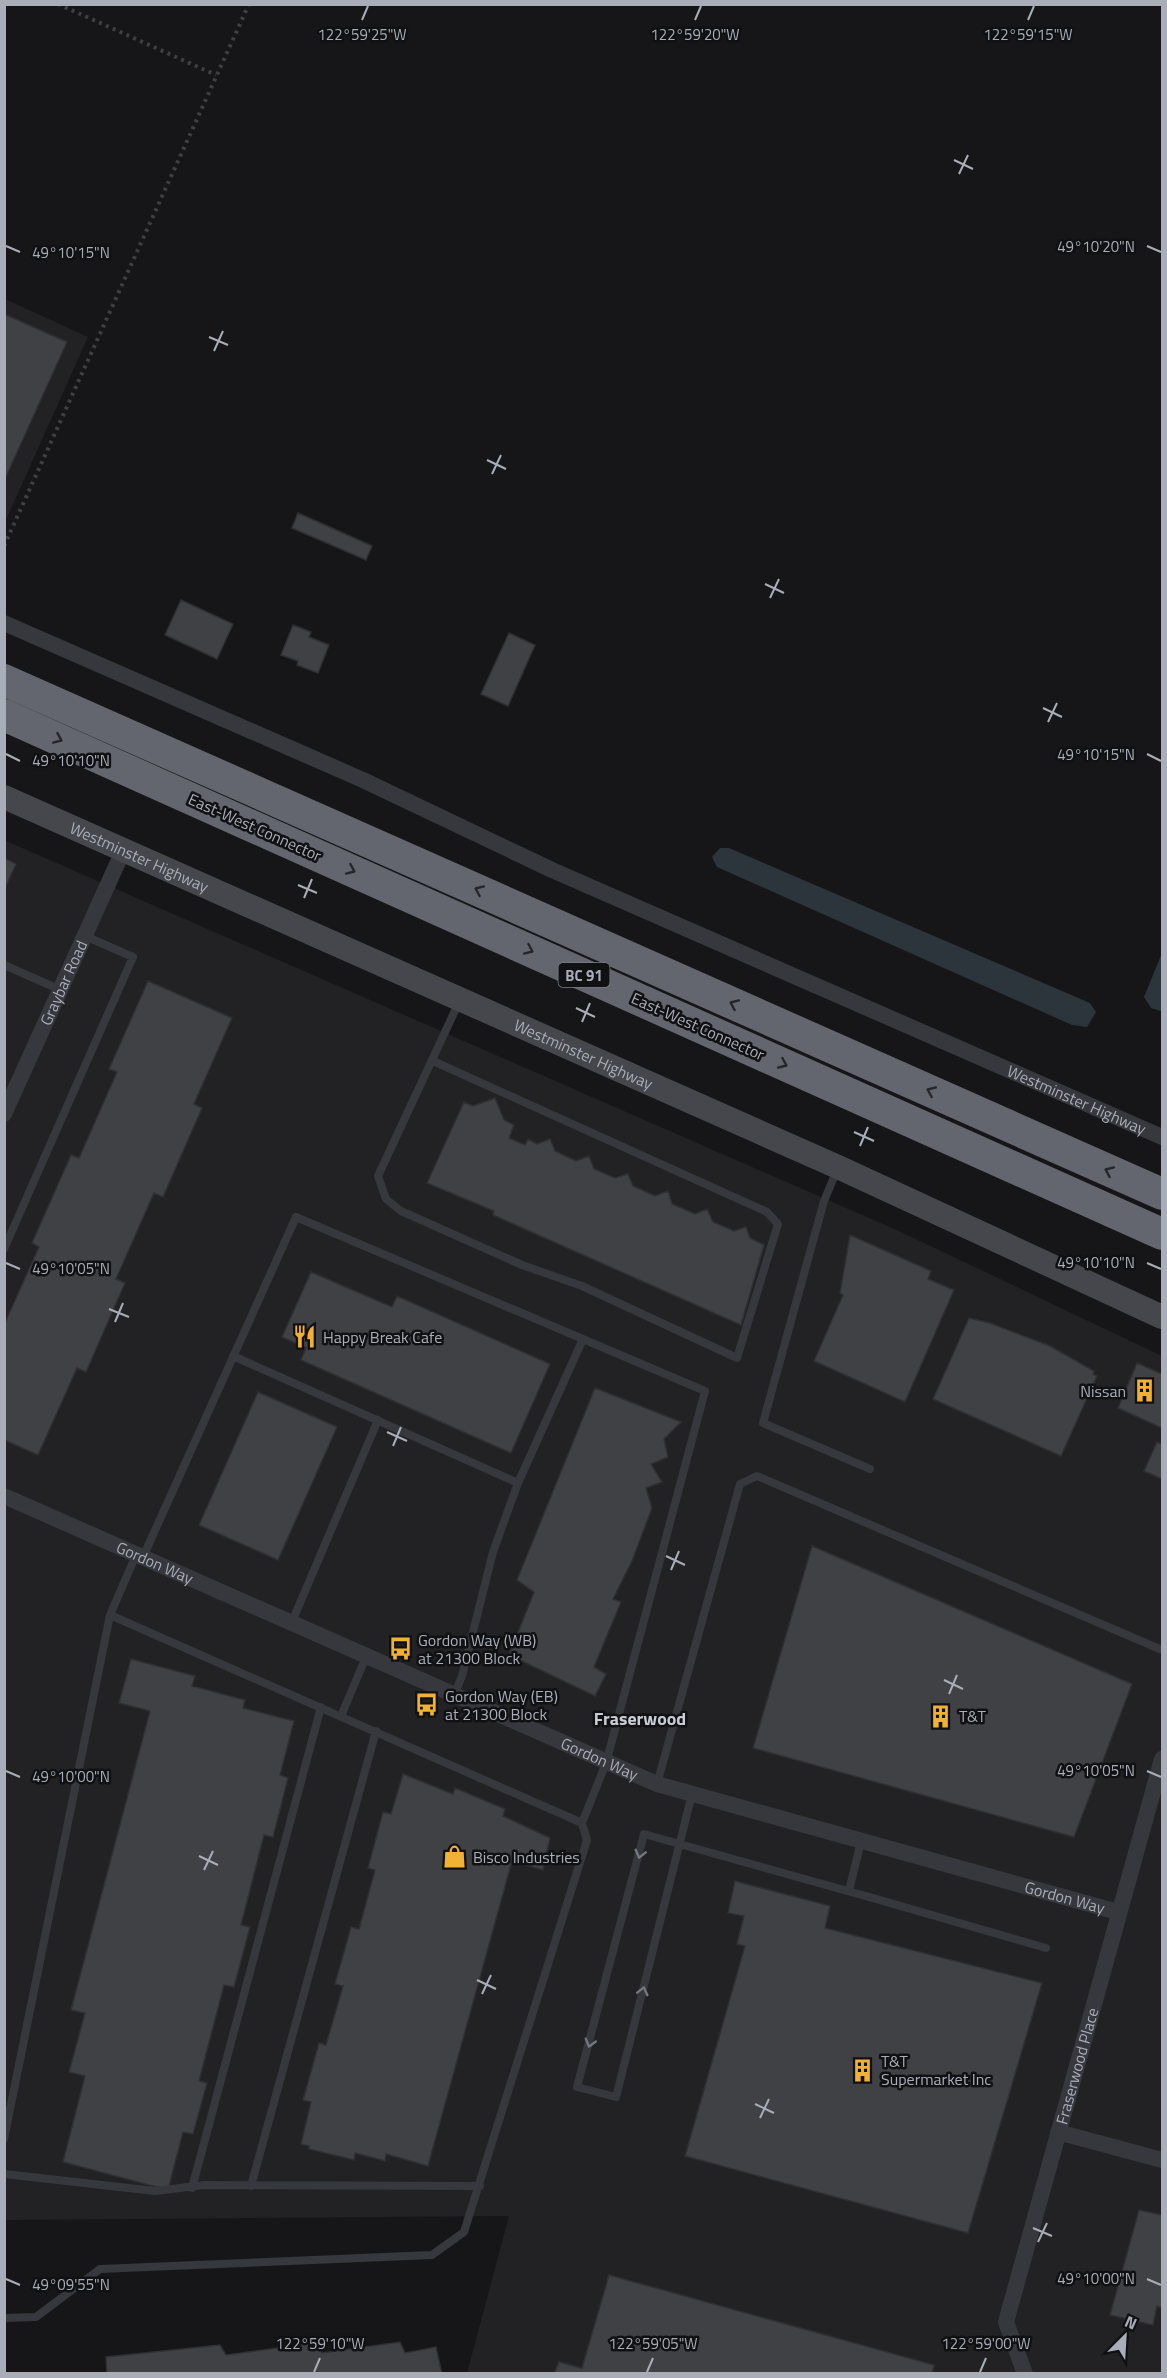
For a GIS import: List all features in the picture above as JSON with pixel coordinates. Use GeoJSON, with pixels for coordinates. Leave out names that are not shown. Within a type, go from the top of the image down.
{"type":"FeatureCollection","features":[{"type":"Feature","properties":{"kind":"highway","name":"East-West Connector"},"geometry":{"type":"LineString","coordinates":[[4,680],[1162,1194]]}},
{"type":"Feature","properties":{"kind":"highway","name":"East-West Connector"},"geometry":{"type":"LineString","coordinates":[[4,715],[1162,1234]]}},
{"type":"Feature","properties":{"kind":"main road","name":"Westminster Highway"},"geometry":{"type":"LineString","coordinates":[[4,797],[838,1167],[1162,1317]]}},
{"type":"Feature","properties":{"kind":"street","name":"Westminster Highway"},"geometry":{"type":"LineString","coordinates":[[4,623],[363,780],[552,870],[1162,1137]]}},
{"type":"Feature","properties":{"kind":"street","name":"Graybar Road"},"geometry":{"type":"LineString","coordinates":[[4,1114],[123,851]]}},
{"type":"Feature","properties":{"kind":"street","name":"Gordon Way"},"geometry":{"type":"LineString","coordinates":[[4,1496],[657,1784],[1118,1912]]}},
{"type":"Feature","properties":{"kind":"street","name":"Fraserwood Place"},"geometry":{"type":"LineString","coordinates":[[1025,2373],[1006,2322],[1162,1759]]}},
{"type":"Feature","properties":{"kind":"street"},"geometry":{"type":"LineString","coordinates":[[1058,2132],[1162,2160]]}},
{"type":"Feature","properties":{"kind":"lane"},"geometry":{"type":"LineString","coordinates":[[4,1249],[133,957],[85,936]]}},
{"type":"Feature","properties":{"kind":"lane"},"geometry":{"type":"LineString","coordinates":[[4,965],[61,990]]}},
{"type":"Feature","properties":{"kind":"lane"},"geometry":{"type":"LineString","coordinates":[[433,1061],[767,1212],[778,1224],[737,1358],[582,1286],[522,1265],[401,1211],[386,1198],[378,1176],[433,1061],[460,998]]}},
{"type":"Feature","properties":{"kind":"lane"},"geometry":{"type":"LineString","coordinates":[[838,1167],[824,1201],[763,1423],[870,1469]]}},
{"type":"Feature","properties":{"kind":"lane"},"geometry":{"type":"LineString","coordinates":[[4,2139],[110,1615],[140,1556],[296,1217],[705,1391],[606,1763],[582,1823],[587,1840],[464,2232],[432,2255],[100,2269],[36,2317],[4,2318]]}},
{"type":"Feature","properties":{"kind":"lane"},"geometry":{"type":"LineString","coordinates":[[454,1695],[462,1676],[493,1552],[518,1483],[583,1339]]}},
{"type":"Feature","properties":{"kind":"lane"},"geometry":{"type":"LineString","coordinates":[[233,1356],[518,1483]]}},
{"type":"Feature","properties":{"kind":"lane"},"geometry":{"type":"LineString","coordinates":[[291,1624],[378,1420]]}},
{"type":"Feature","properties":{"kind":"lane"},"geometry":{"type":"LineString","coordinates":[[657,1784],[740,1484],[748,1478],[757,1476],[1162,1650]]}},
{"type":"Feature","properties":{"kind":"lane"},"geometry":{"type":"LineString","coordinates":[[110,1615],[582,1823]]}},
{"type":"Feature","properties":{"kind":"lane"},"geometry":{"type":"LineString","coordinates":[[341,1716],[366,1657]]}},
{"type":"Feature","properties":{"kind":"lane"},"geometry":{"type":"LineString","coordinates":[[192,2188],[321,1707]]}},
{"type":"Feature","properties":{"kind":"lane"},"geometry":{"type":"LineString","coordinates":[[251,2186],[376,1731]]}},
{"type":"Feature","properties":{"kind":"lane"},"geometry":{"type":"LineString","coordinates":[[692,1794],[681,1844],[616,2097],[577,2087],[644,1834],[681,1844],[849,1891],[1046,1948]]}},
{"type":"Feature","properties":{"kind":"lane"},"geometry":{"type":"LineString","coordinates":[[849,1891],[861,1841]]}},
{"type":"Feature","properties":{"kind":"lane"},"geometry":{"type":"LineString","coordinates":[[4,2174],[155,2191],[251,2186],[480,2186]]}},
{"type":"Feature","properties":{"kind":"path"},"geometry":{"type":"LineString","coordinates":[[58,4],[216,75]]}},
{"type":"Feature","properties":{"kind":"path"},"geometry":{"type":"LineString","coordinates":[[4,546],[249,4]]}},
{"type":"Feature","properties":{"kind":"shaded area"},"geometry":{"type":"Polygon","coordinates":[[[5,299],[88,337],[5,522],[5,299]]]}},
{"type":"Feature","properties":{"kind":"shaded area"},"geometry":{"type":"Polygon","coordinates":[[[4,840],[901,1232],[1162,1356],[1162,2373],[467,2373],[509,2216],[5,2220],[4,840]]]}},
{"type":"Feature","properties":{"kind":"shaded area"},"geometry":{"type":"Polygon","coordinates":[[[720,848],[729,848],[1090,1003],[1096,1012],[1087,1027],[1072,1025],[717,867],[712,857],[720,848]]]}},
{"type":"Feature","properties":{"kind":"shaded area"},"geometry":{"type":"Polygon","coordinates":[[[1162,953],[1161,1011],[1151,1008],[1144,997],[1162,953]]]}},
{"type":"Feature","properties":{"kind":"building"},"geometry":{"type":"Polygon","coordinates":[[[4,314],[67,342],[4,481],[4,314]]]}},
{"type":"Feature","properties":{"kind":"building"},"geometry":{"type":"Polygon","coordinates":[[[298,513],[372,546],[366,560],[292,528],[298,513]]]}},
{"type":"Feature","properties":{"kind":"building"},"geometry":{"type":"Polygon","coordinates":[[[181,600],[233,624],[217,659],[165,635],[181,600]]]}},
{"type":"Feature","properties":{"kind":"building"},"geometry":{"type":"Polygon","coordinates":[[[293,625],[311,632],[309,637],[329,645],[318,673],[297,665],[298,661],[281,655],[293,625]]]}},
{"type":"Feature","properties":{"kind":"building"},"geometry":{"type":"Polygon","coordinates":[[[509,633],[535,645],[508,706],[481,694],[509,633]]]}},
{"type":"Feature","properties":{"kind":"building"},"geometry":{"type":"Polygon","coordinates":[[[4,858],[16,864],[4,890],[4,858]]]}},
{"type":"Feature","properties":{"kind":"building"},"geometry":{"type":"Polygon","coordinates":[[[148,981],[232,1018],[194,1104],[202,1108],[163,1197],[154,1193],[116,1279],[125,1283],[86,1372],[77,1368],[38,1455],[4,1440],[4,1325],[39,1247],[32,1243],[71,1155],[79,1158],[117,1072],[109,1069],[148,981]]]}},
{"type":"Feature","properties":{"kind":"building"},"geometry":{"type":"Polygon","coordinates":[[[495,1098],[504,1120],[514,1125],[509,1138],[525,1145],[528,1139],[537,1144],[550,1139],[555,1151],[576,1161],[589,1156],[594,1169],[615,1178],[628,1174],[633,1186],[655,1196],[668,1191],[672,1204],[695,1214],[707,1209],[713,1222],[734,1231],[746,1227],[750,1238],[764,1245],[741,1325],[493,1215],[494,1211],[427,1183],[464,1102],[473,1106],[495,1098]]]}},
{"type":"Feature","properties":{"kind":"building"},"geometry":{"type":"Polygon","coordinates":[[[850,1235],[931,1271],[928,1279],[954,1290],[905,1402],[814,1361],[843,1295],[840,1293],[850,1235]]]}},
{"type":"Feature","properties":{"kind":"building"},"geometry":{"type":"Polygon","coordinates":[[[311,1272],[392,1307],[397,1296],[550,1364],[511,1453],[301,1360],[306,1348],[282,1337],[311,1272]]]}},
{"type":"Feature","properties":{"kind":"building"},"geometry":{"type":"Polygon","coordinates":[[[969,1318],[990,1323],[1050,1346],[1094,1371],[1093,1374],[1097,1376],[1061,1456],[933,1399],[969,1318]]]}},
{"type":"Feature","properties":{"kind":"building","name":"Nissan"},"geometry":{"type":"Polygon","coordinates":[[[1137,1363],[1162,1374],[1162,1428],[1118,1408],[1137,1363]]]}},
{"type":"Feature","properties":{"kind":"building"},"geometry":{"type":"Polygon","coordinates":[[[595,1388],[681,1422],[664,1439],[668,1457],[651,1464],[662,1482],[646,1488],[652,1508],[632,1561],[613,1599],[621,1602],[594,1667],[606,1674],[595,1696],[509,1655],[534,1592],[517,1580],[595,1388]]]}},
{"type":"Feature","properties":{"kind":"building"},"geometry":{"type":"Polygon","coordinates":[[[258,1392],[337,1427],[278,1560],[199,1525],[258,1392]]]}},
{"type":"Feature","properties":{"kind":"building"},"geometry":{"type":"Polygon","coordinates":[[[1157,1442],[1162,1444],[1162,1479],[1144,1471],[1157,1442]]]}},
{"type":"Feature","properties":{"kind":"building","name":"T&T"},"geometry":{"type":"Polygon","coordinates":[[[812,1546],[1132,1684],[1074,1837],[753,1748],[812,1546]]]}},
{"type":"Feature","properties":{"kind":"building"},"geometry":{"type":"Polygon","coordinates":[[[131,1659],[195,1676],[192,1686],[245,1700],[243,1708],[294,1721],[280,1775],[288,1778],[273,1837],[264,1835],[241,1925],[250,1927],[234,1987],[224,1985],[199,2081],[207,2083],[193,2134],[183,2132],[168,2190],[63,2162],[85,2076],[69,2072],[85,2013],[71,2010],[150,1711],[119,1703],[131,1659]]]}},
{"type":"Feature","properties":{"kind":"building"},"geometry":{"type":"Polygon","coordinates":[[[403,1774],[453,1794],[455,1788],[505,1809],[503,1816],[550,1838],[543,1870],[512,1861],[428,2166],[386,2154],[385,2161],[355,2153],[354,2160],[309,2149],[309,2146],[301,2144],[311,2102],[303,2100],[319,2043],[326,2045],[343,1986],[335,1984],[351,1927],[359,1929],[375,1870],[368,1868],[383,1812],[391,1814],[403,1774]]]}},
{"type":"Feature","properties":{"kind":"building","name":"T&T Supermarket Inc"},"geometry":{"type":"Polygon","coordinates":[[[735,1881],[830,1906],[825,1928],[1042,1983],[968,2233],[685,2156],[745,1946],[737,1944],[744,1916],[728,1913],[735,1881]]]}},
{"type":"Feature","properties":{"kind":"building"},"geometry":{"type":"Polygon","coordinates":[[[1139,2210],[1162,2215],[1162,2308],[1157,2306],[1153,2325],[1110,2315],[1139,2210]]]}},
{"type":"Feature","properties":{"kind":"building"},"geometry":{"type":"Polygon","coordinates":[[[609,2275],[934,2365],[932,2374],[554,2374],[559,2362],[582,2368],[609,2275]]]}},
{"type":"Feature","properties":{"kind":"building"},"geometry":{"type":"Polygon","coordinates":[[[321,2342],[322,2353],[400,2342],[405,2353],[436,2347],[442,2374],[107,2374],[106,2357],[220,2345],[226,2355],[321,2342]]]}},
{"type":"Feature","properties":{"kind":"place","name":"Happy Break Cafe"},"geometry":{"type":"Point","coordinates":[305,1337]}},
{"type":"Feature","properties":{"kind":"place","name":"Nissan"},"geometry":{"type":"Point","coordinates":[1144,1391]}},
{"type":"Feature","properties":{"kind":"place","name":"Gordon Way (WB) at 21300 Block"},"geometry":{"type":"Point","coordinates":[400,1649]}},
{"type":"Feature","properties":{"kind":"place","name":"Gordon Way (EB) at 21300 Block"},"geometry":{"type":"Point","coordinates":[427,1705]}},
{"type":"Feature","properties":{"kind":"place","name":"T&T"},"geometry":{"type":"Point","coordinates":[941,1716]}},
{"type":"Feature","properties":{"kind":"place","name":"Bisco Industries"},"geometry":{"type":"Point","coordinates":[455,1857]}},
{"type":"Feature","properties":{"kind":"place","name":"T&T Supermarket Inc"},"geometry":{"type":"Point","coordinates":[863,2070]}},
{"type":"Feature","properties":{"kind":"district","name":"Fraserwood"},"geometry":{"type":"Point","coordinates":[640,1718]}}]}
